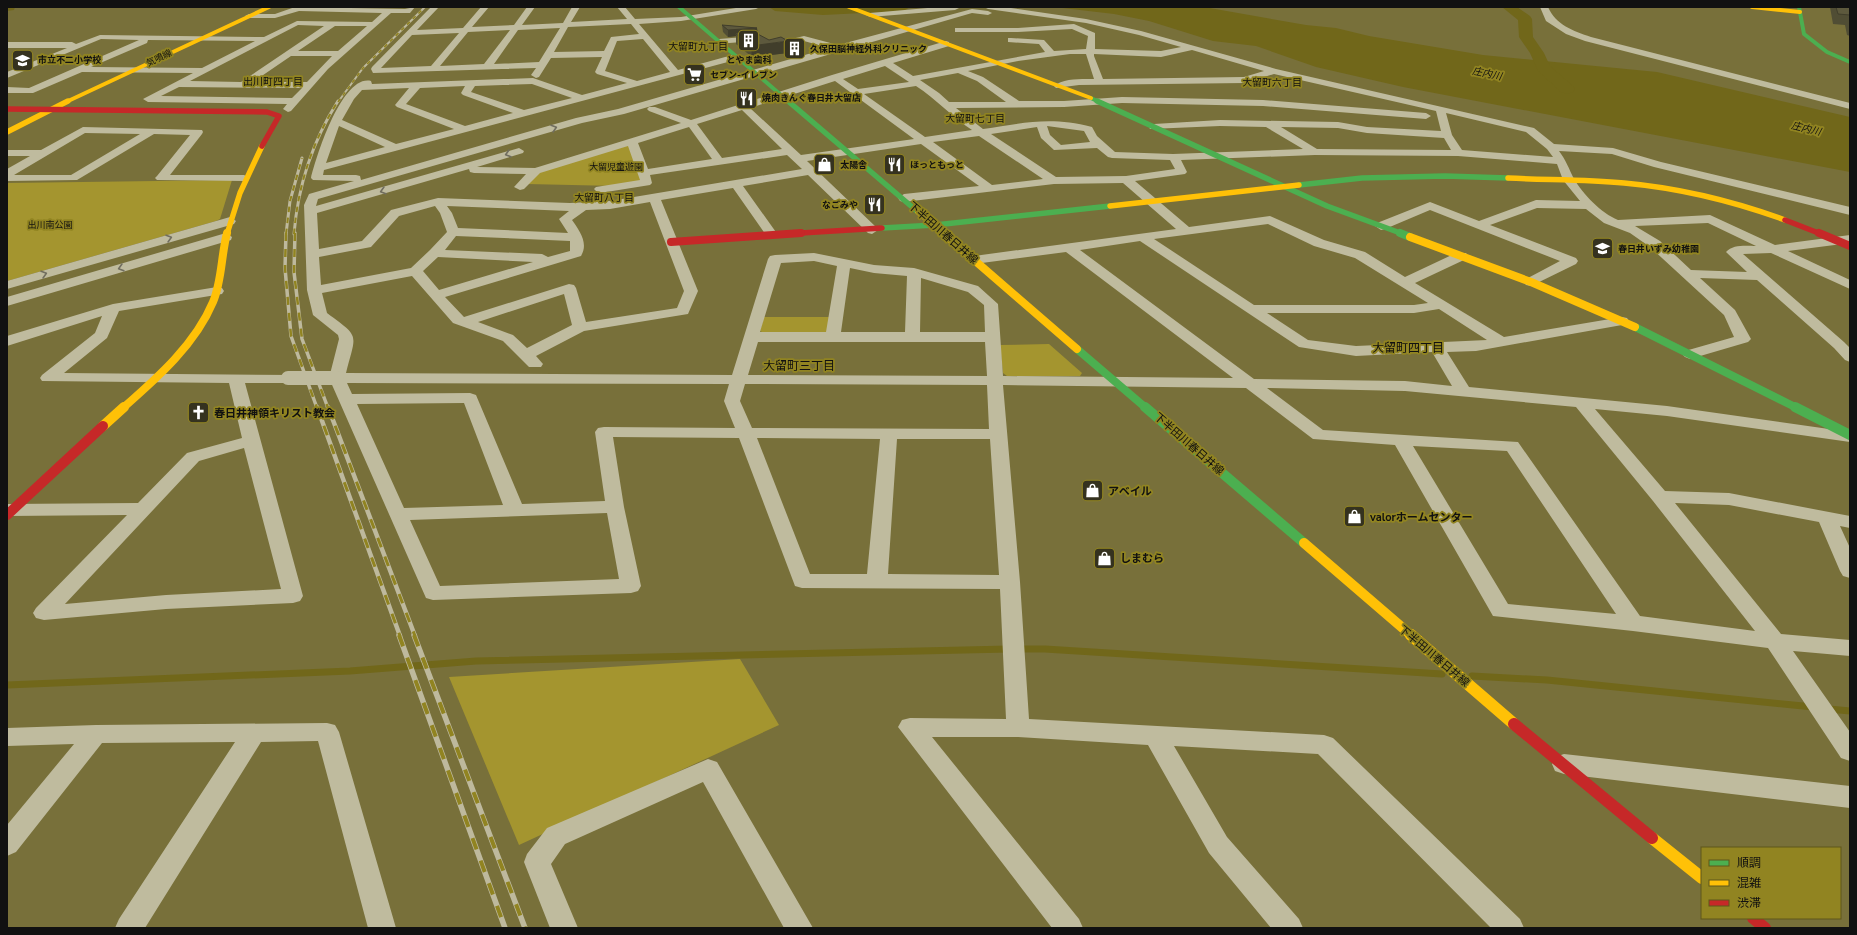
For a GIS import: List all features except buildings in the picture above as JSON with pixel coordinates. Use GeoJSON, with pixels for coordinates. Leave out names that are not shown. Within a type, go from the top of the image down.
{"type":"FeatureCollection","features":[{"type":"Feature","properties":{"kind":"street","name":"気噴線"},"geometry":{"type":"LineString","coordinates":[[7,132],[50,109],[269,7]]}},
{"type":"Feature","properties":{"kind":"street"},"geometry":{"type":"LineString","coordinates":[[249,16],[275,16],[302,8],[407,11],[411,7]]}},
{"type":"Feature","properties":{"kind":"street"},"geometry":{"type":"LineString","coordinates":[[377,178],[317,178],[319,168],[337,121],[358,87],[376,79],[375,69],[435,7]]}},
{"type":"Feature","properties":{"kind":"street"},"geometry":{"type":"LineString","coordinates":[[434,68],[485,7]]}},
{"type":"Feature","properties":{"kind":"street"},"geometry":{"type":"LineString","coordinates":[[487,67],[531,7]]}},
{"type":"Feature","properties":{"kind":"street"},"geometry":{"type":"LineString","coordinates":[[533,81],[576,7]]}},
{"type":"Feature","properties":{"kind":"street"},"geometry":{"type":"LineString","coordinates":[[621,7],[676,73]]}},
{"type":"Feature","properties":{"kind":"street","name":"下半田川春日井線"},"geometry":{"type":"LineString","coordinates":[[679,7],[736,57],[904,198],[974,260],[1539,746],[1701,877]]}},
{"type":"Feature","properties":{"kind":"street"},"geometry":{"type":"LineString","coordinates":[[409,33],[635,23],[692,18],[756,7]]}},
{"type":"Feature","properties":{"kind":"street"},"geometry":{"type":"LineString","coordinates":[[849,7],[1102,102],[1214,155],[1328,206],[1531,282],[1622,321],[1850,436]]}},
{"type":"Feature","properties":{"kind":"street"},"geometry":{"type":"LineString","coordinates":[[870,15],[966,7]]}},
{"type":"Feature","properties":{"kind":"street"},"geometry":{"type":"LineString","coordinates":[[988,7],[1086,21],[1141,32],[1274,71],[1440,113],[1530,130],[1551,147],[1561,161],[1569,180],[1589,205],[1608,220],[1634,230],[1655,244],[1730,313],[1743,339],[1690,354]]}},
{"type":"Feature","properties":{"kind":"street"},"geometry":{"type":"LineString","coordinates":[[1544,7],[1549,19],[1570,32],[1588,40],[1850,106]]}},
{"type":"Feature","properties":{"kind":"street"},"geometry":{"type":"LineString","coordinates":[[1752,7],[1799,10],[1804,34],[1827,52],[1850,62]]}},
{"type":"Feature","properties":{"kind":"street"},"geometry":{"type":"LineString","coordinates":[[7,109],[275,113],[287,110],[308,85],[340,54],[389,11]]}},
{"type":"Feature","properties":{"kind":"street"},"geometry":{"type":"LineString","coordinates":[[312,204],[377,178],[580,120],[625,113],[652,109],[758,75],[838,48],[911,31],[943,25],[988,13],[972,11],[911,31],[758,75],[625,113],[604,126]]}},
{"type":"Feature","properties":{"kind":"street"},"geometry":{"type":"LineString","coordinates":[[958,30],[1018,30],[1074,26],[1086,21]]}},
{"type":"Feature","properties":{"kind":"street"},"geometry":{"type":"LineString","coordinates":[[295,101],[148,99],[297,23],[374,24]]}},
{"type":"Feature","properties":{"kind":"street"},"geometry":{"type":"LineString","coordinates":[[242,85],[332,24]]}},
{"type":"Feature","properties":{"kind":"street"},"geometry":{"type":"LineString","coordinates":[[943,25],[986,39]]}},
{"type":"Feature","properties":{"kind":"street"},"geometry":{"type":"LineString","coordinates":[[1074,26],[1092,35],[1090,56],[1100,83]]}},
{"type":"Feature","properties":{"kind":"street"},"geometry":{"type":"LineString","coordinates":[[635,83],[600,72],[614,39],[646,36]]}},
{"type":"Feature","properties":{"kind":"street"},"geometry":{"type":"LineString","coordinates":[[7,75],[100,37],[267,38]]}},
{"type":"Feature","properties":{"kind":"street"},"geometry":{"type":"LineString","coordinates":[[7,90],[30,90],[150,38]]}},
{"type":"Feature","properties":{"kind":"street"},"geometry":{"type":"LineString","coordinates":[[719,42],[757,38],[770,47],[804,38],[838,48]]}},
{"type":"Feature","properties":{"kind":"street"},"geometry":{"type":"LineString","coordinates":[[1002,40],[1041,42],[1051,53]]}},
{"type":"Feature","properties":{"kind":"street"},"geometry":{"type":"LineString","coordinates":[[461,168],[536,171],[780,94],[946,44]]}},
{"type":"Feature","properties":{"kind":"street"},"geometry":{"type":"LineString","coordinates":[[7,45],[80,45]]}},
{"type":"Feature","properties":{"kind":"street"},"geometry":{"type":"LineString","coordinates":[[856,92],[915,81],[997,62],[1051,53],[1090,51],[1163,58],[1193,48]]}},
{"type":"Feature","properties":{"kind":"street"},"geometry":{"type":"LineString","coordinates":[[239,52],[261,53]]}},
{"type":"Feature","properties":{"kind":"street"},"geometry":{"type":"LineString","coordinates":[[275,53],[340,54]]}},
{"type":"Feature","properties":{"kind":"street"},"geometry":{"type":"LineString","coordinates":[[548,55],[608,54]]}},
{"type":"Feature","properties":{"kind":"street"},"geometry":{"type":"LineString","coordinates":[[319,168],[736,57]]}},
{"type":"Feature","properties":{"kind":"street"},"geometry":{"type":"LineString","coordinates":[[885,62],[936,95],[962,120],[1054,181]]}},
{"type":"Feature","properties":{"kind":"street"},"geometry":{"type":"LineString","coordinates":[[376,71],[542,65]]}},
{"type":"Feature","properties":{"kind":"street"},"geometry":{"type":"LineString","coordinates":[[78,70],[204,70]]}},
{"type":"Feature","properties":{"kind":"street"},"geometry":{"type":"LineString","coordinates":[[959,70],[980,79],[1043,123]]}},
{"type":"Feature","properties":{"kind":"street"},"geometry":{"type":"LineString","coordinates":[[1059,86],[1079,82],[1100,83],[1173,78],[1250,86],[1274,71]]}},
{"type":"Feature","properties":{"kind":"street"},"geometry":{"type":"LineString","coordinates":[[835,77],[989,188]]}},
{"type":"Feature","properties":{"kind":"street"},"geometry":{"type":"LineString","coordinates":[[358,87],[533,81],[625,113]]}},
{"type":"Feature","properties":{"kind":"street"},"geometry":{"type":"LineString","coordinates":[[472,83],[466,93],[522,113]]}},
{"type":"Feature","properties":{"kind":"street"},"geometry":{"type":"LineString","coordinates":[[177,84],[308,85]]}},
{"type":"Feature","properties":{"kind":"street"},"geometry":{"type":"LineString","coordinates":[[417,85],[400,104],[463,129]]}},
{"type":"Feature","properties":{"kind":"street"},"geometry":{"type":"LineString","coordinates":[[1250,86],[1263,103]]}},
{"type":"Feature","properties":{"kind":"street"},"geometry":{"type":"LineString","coordinates":[[1338,125],[1335,108],[1335,96],[1349,89]]}},
{"type":"Feature","properties":{"kind":"street"},"geometry":{"type":"LineString","coordinates":[[946,104],[1102,102],[1122,100],[1263,103],[1440,113]]}},
{"type":"Feature","properties":{"kind":"street"},"geometry":{"type":"LineString","coordinates":[[1173,101],[1187,124]]}},
{"type":"Feature","properties":{"kind":"street"},"geometry":{"type":"LineString","coordinates":[[744,106],[872,230]]}},
{"type":"Feature","properties":{"kind":"street"},"geometry":{"type":"LineString","coordinates":[[652,109],[690,123],[719,162]]}},
{"type":"Feature","properties":{"kind":"street"},"geometry":{"type":"LineString","coordinates":[[9,512],[156,378],[187,346],[209,310],[217,291],[226,237],[244,178],[257,151],[279,116],[275,113]]}},
{"type":"Feature","properties":{"kind":"street"},"geometry":{"type":"LineString","coordinates":[[1440,113],[1447,135],[1458,153]]}},
{"type":"Feature","properties":{"kind":"street"},"geometry":{"type":"LineString","coordinates":[[337,121],[394,148]]}},
{"type":"Feature","properties":{"kind":"street"},"geometry":{"type":"LineString","coordinates":[[1043,123],[1042,126],[1045,136],[1058,148],[1100,144]]}},
{"type":"Feature","properties":{"kind":"street"},"geometry":{"type":"LineString","coordinates":[[799,159],[1043,123],[1063,124],[1088,129],[1092,138],[1112,154],[1173,156],[1315,152],[1458,153],[1561,161]]}},
{"type":"Feature","properties":{"kind":"street"},"geometry":{"type":"LineString","coordinates":[[1154,127],[1187,124],[1338,125],[1366,130],[1447,135]]}},
{"type":"Feature","properties":{"kind":"street"},"geometry":{"type":"LineString","coordinates":[[1269,124],[1315,152]]}},
{"type":"Feature","properties":{"kind":"street"},"geometry":{"type":"LineString","coordinates":[[7,174],[83,130],[198,132],[161,178],[244,178]]}},
{"type":"Feature","properties":{"kind":"street"},"geometry":{"type":"LineString","coordinates":[[7,178],[73,178],[151,132]]}},
{"type":"Feature","properties":{"kind":"street"},"geometry":{"type":"LineString","coordinates":[[600,189],[646,183],[644,173],[632,141]]}},
{"type":"Feature","properties":{"kind":"street"},"geometry":{"type":"LineString","coordinates":[[1551,147],[1613,151],[1658,164],[1850,211]]}},
{"type":"Feature","properties":{"kind":"street"},"geometry":{"type":"LineString","coordinates":[[312,204],[461,168],[529,148]]}},
{"type":"Feature","properties":{"kind":"street"},"geometry":{"type":"LineString","coordinates":[[644,173],[790,151]]}},
{"type":"Feature","properties":{"kind":"street"},"geometry":{"type":"LineString","coordinates":[[7,153],[43,153]]}},
{"type":"Feature","properties":{"kind":"street"},"geometry":{"type":"LineString","coordinates":[[904,198],[1054,181],[1126,179],[1180,172],[1179,164],[1173,156]]}},
{"type":"Feature","properties":{"kind":"street"},"geometry":{"type":"LineString","coordinates":[[520,187],[536,171]]}},
{"type":"Feature","properties":{"kind":"street"},"geometry":{"type":"LineString","coordinates":[[312,254],[366,244],[395,213],[438,202],[584,206],[610,205],[812,171]]}},
{"type":"Feature","properties":{"kind":"street"},"geometry":{"type":"LineString","coordinates":[[671,242],[935,225],[1284,186],[1396,176],[1445,176],[1624,183],[1686,192],[1721,199],[1754,208],[1846,242]]}},
{"type":"Feature","properties":{"kind":"street"},"geometry":{"type":"LineString","coordinates":[[1126,179],[1186,231]]}},
{"type":"Feature","properties":{"kind":"street"},"geometry":{"type":"LineString","coordinates":[[736,184],[772,235]]}},
{"type":"Feature","properties":{"kind":"street"},"geometry":{"type":"LineString","coordinates":[[526,355],[580,327],[683,311],[690,291],[654,198]]}},
{"type":"Feature","properties":{"kind":"street"},"geometry":{"type":"LineString","coordinates":[[438,202],[446,214],[453,232]]}},
{"type":"Feature","properties":{"kind":"street"},"geometry":{"type":"LineString","coordinates":[[312,204],[314,290],[320,316],[345,333],[347,338],[337,378],[433,593],[631,586],[615,507],[604,432],[998,434]]}},
{"type":"Feature","properties":{"kind":"street"},"geometry":{"type":"LineString","coordinates":[[1478,225],[1536,204],[1589,205]]}},
{"type":"Feature","properties":{"kind":"street"},"geometry":{"type":"LineString","coordinates":[[446,214],[565,219],[584,206]]}},
{"type":"Feature","properties":{"kind":"street"},"geometry":{"type":"LineString","coordinates":[[1380,226],[1430,206],[1571,261],[1531,282]]}},
{"type":"Feature","properties":{"kind":"street"},"geometry":{"type":"LineString","coordinates":[[436,295],[576,252],[578,237],[565,219]]}},
{"type":"Feature","properties":{"kind":"street"},"geometry":{"type":"LineString","coordinates":[[1618,223],[1710,219],[1850,285]]}},
{"type":"Feature","properties":{"kind":"street"},"geometry":{"type":"LineString","coordinates":[[974,260],[1270,220],[1319,243],[1360,255],[1500,341]]}},
{"type":"Feature","properties":{"kind":"street"},"geometry":{"type":"LineString","coordinates":[[7,285],[230,221]]}},
{"type":"Feature","properties":{"kind":"street"},"geometry":{"type":"LineString","coordinates":[[453,232],[578,237]]}},
{"type":"Feature","properties":{"kind":"street"},"geometry":{"type":"LineString","coordinates":[[314,290],[415,271],[435,254],[453,232]]}},
{"type":"Feature","properties":{"kind":"street"},"geometry":{"type":"LineString","coordinates":[[7,302],[226,237]]}},
{"type":"Feature","properties":{"kind":"street"},"geometry":{"type":"LineString","coordinates":[[1142,238],[1304,344],[1356,351],[1476,346],[1622,321]]}},
{"type":"Feature","properties":{"kind":"street"},"geometry":{"type":"LineString","coordinates":[[1846,242],[1772,249],[1737,250],[1733,252],[1844,345],[1850,357]]}},
{"type":"Feature","properties":{"kind":"street"},"geometry":{"type":"LineString","coordinates":[[1068,247],[1319,435],[1512,446],[1633,623]]}},
{"type":"Feature","properties":{"kind":"street"},"geometry":{"type":"LineString","coordinates":[[435,254],[557,258]]}},
{"type":"Feature","properties":{"kind":"street"},"geometry":{"type":"LineString","coordinates":[[1404,282],[1461,256]]}},
{"type":"Feature","properties":{"kind":"street"},"geometry":{"type":"LineString","coordinates":[[1010,582],[802,581],[746,432],[732,401],[775,259],[814,257],[874,269],[914,272],[973,289],[990,304],[998,434],[1010,582],[1017,719]]}},
{"type":"Feature","properties":{"kind":"street"},"geometry":{"type":"LineString","coordinates":[[833,336],[844,262]]}},
{"type":"Feature","properties":{"kind":"street"},"geometry":{"type":"LineString","coordinates":[[415,271],[458,320],[508,338],[547,378]]}},
{"type":"Feature","properties":{"kind":"street"},"geometry":{"type":"LineString","coordinates":[[912,336],[914,272]]}},
{"type":"Feature","properties":{"kind":"street"},"geometry":{"type":"LineString","coordinates":[[1689,274],[1760,276]]}},
{"type":"Feature","properties":{"kind":"street"},"geometry":{"type":"LineString","coordinates":[[463,322],[569,288],[580,327]]}},
{"type":"Feature","properties":{"kind":"street"},"geometry":{"type":"LineString","coordinates":[[7,341],[113,308],[217,291]]}},
{"type":"Feature","properties":{"kind":"street"},"geometry":{"type":"LineString","coordinates":[[1250,309],[1414,309],[1440,305]]}},
{"type":"Feature","properties":{"kind":"street"},"geometry":{"type":"LineString","coordinates":[[113,308],[102,335],[48,378],[739,378],[1115,381],[1405,386],[1667,411],[1850,436]]}},
{"type":"Feature","properties":{"kind":"street"},"geometry":{"type":"LineString","coordinates":[[752,337],[993,337]]}},
{"type":"Feature","properties":{"kind":"street"},"geometry":{"type":"LineString","coordinates":[[1437,348],[1463,391]]}},
{"type":"Feature","properties":{"kind":"street"},"geometry":{"type":"LineString","coordinates":[[236,378],[251,441],[293,596],[166,602],[44,613],[193,457],[251,441]]}},
{"type":"Feature","properties":{"kind":"street"},"geometry":{"type":"LineString","coordinates":[[347,399],[470,398],[515,510]]}},
{"type":"Feature","properties":{"kind":"street"},"geometry":{"type":"LineString","coordinates":[[1581,403],[1660,497],[1775,641],[1850,751]]}},
{"type":"Feature","properties":{"kind":"street"},"geometry":{"type":"LineString","coordinates":[[877,581],[889,433]]}},
{"type":"Feature","properties":{"kind":"street"},"geometry":{"type":"LineString","coordinates":[[1401,440],[1501,611],[1633,623],[1775,641],[1850,648]]}},
{"type":"Feature","properties":{"kind":"street"},"geometry":{"type":"LineString","coordinates":[[1660,497],[1729,499],[1850,522]]}},
{"type":"Feature","properties":{"kind":"street"},"geometry":{"type":"LineString","coordinates":[[399,514],[615,507]]}},
{"type":"Feature","properties":{"kind":"street"},"geometry":{"type":"LineString","coordinates":[[9,512],[142,510]]}},
{"type":"Feature","properties":{"kind":"street"},"geometry":{"type":"LineString","coordinates":[[1828,518],[1850,571]]}},
{"type":"Feature","properties":{"kind":"street"},"geometry":{"type":"LineString","coordinates":[[1069,928],[910,727],[1017,719],[1155,735],[1324,745],[1510,928]]}},
{"type":"Feature","properties":{"kind":"street"},"geometry":{"type":"LineString","coordinates":[[129,928],[254,732]]}},
{"type":"Feature","properties":{"kind":"street"},"geometry":{"type":"LineString","coordinates":[[7,737],[96,734],[327,732],[382,928]]}},
{"type":"Feature","properties":{"kind":"street"},"geometry":{"type":"LineString","coordinates":[[7,844],[96,734]]}},
{"type":"Feature","properties":{"kind":"street"},"geometry":{"type":"LineString","coordinates":[[1155,735],[1218,845],[1289,928]]}},
{"type":"Feature","properties":{"kind":"street"},"geometry":{"type":"LineString","coordinates":[[1561,764],[1850,797]]}},
{"type":"Feature","properties":{"kind":"street"},"geometry":{"type":"LineString","coordinates":[[564,928],[536,862],[556,836],[708,769],[799,928]]}},
{"type":"Feature","properties":{"kind":"street"},"geometry":{"type":"LineString","coordinates":[[1754,919],[1765,928]]}},
{"type":"Feature","properties":{"kind":"green space","name":"大留児童遊園"},"geometry":{"type":"Polygon","coordinates":[[[629,145],[643,180],[616,186],[527,184],[537,173],[629,145]]]}},
{"type":"Feature","properties":{"kind":"green space","name":"出川南公園"},"geometry":{"type":"Polygon","coordinates":[[[232,180],[220,219],[216,221],[7,281],[7,183],[232,180]]]}},
{"type":"Feature","properties":{"kind":"green space"},"geometry":{"type":"Polygon","coordinates":[[[764,317],[830,317],[827,332],[822,334],[766,334],[760,331],[764,317]]]}},
{"type":"Feature","properties":{"kind":"green space"},"geometry":{"type":"Polygon","coordinates":[[[1049,344],[1082,373],[1080,376],[1007,376],[1003,373],[1000,345],[1049,344]]]}},
{"type":"Feature","properties":{"kind":"green space"},"geometry":{"type":"Polygon","coordinates":[[[740,659],[779,725],[519,845],[449,677],[740,659]]]}},
{"type":"Feature","properties":{"kind":"water","name":"庄内川"},"geometry":{"type":"Polygon","coordinates":[[[1054,7],[1204,7],[1306,25],[1336,28],[1369,36],[1483,55],[1657,72],[1850,117],[1850,172],[1403,87],[1316,67],[1256,46],[1213,41],[1149,21],[1114,14],[1054,7]]]}},
{"type":"Feature","properties":{"kind":"waterway"},"geometry":{"type":"LineString","coordinates":[[775,7],[807,11],[856,11],[904,7]]}},
{"type":"Feature","properties":{"kind":"waterway"},"geometry":{"type":"LineString","coordinates":[[1508,7],[1525,19],[1526,37],[1537,53],[1543,68],[1567,89]]}},
{"type":"Feature","properties":{"kind":"waterway"},"geometry":{"type":"LineString","coordinates":[[7,685],[350,671],[476,661],[1009,649]]}},
{"type":"Feature","properties":{"kind":"waterway"},"geometry":{"type":"LineString","coordinates":[[1019,649],[1045,649],[1442,674]]}},
{"type":"Feature","properties":{"kind":"waterway"},"geometry":{"type":"LineString","coordinates":[[1472,676],[1547,680],[1813,707]]}},
{"type":"Feature","properties":{"kind":"waterway"},"geometry":{"type":"LineString","coordinates":[[1829,709],[1850,711]]}},
{"type":"Feature","properties":{"kind":"railway"},"geometry":{"type":"LineString","coordinates":[[338,102],[363,68],[425,7]]}},
{"type":"Feature","properties":{"kind":"railway"},"geometry":{"type":"LineString","coordinates":[[294,234],[299,198],[308,164],[321,132],[338,101]]}},
{"type":"Feature","properties":{"kind":"railway"},"geometry":{"type":"LineString","coordinates":[[286,234],[290,201],[302,158]]}},
{"type":"Feature","properties":{"kind":"railway"},"geometry":{"type":"LineString","coordinates":[[286,233],[285,268],[291,336],[317,408]]}},
{"type":"Feature","properties":{"kind":"railway"},"geometry":{"type":"LineString","coordinates":[[295,233],[294,272],[302,339],[328,408]]}},
{"type":"Feature","properties":{"kind":"railway"},"geometry":{"type":"LineString","coordinates":[[317,407],[400,636]]}},
{"type":"Feature","properties":{"kind":"railway"},"geometry":{"type":"LineString","coordinates":[[328,407],[415,636]]}},
{"type":"Feature","properties":{"kind":"railway"},"geometry":{"type":"LineString","coordinates":[[399,635],[505,928]]}},
{"type":"Feature","properties":{"kind":"railway"},"geometry":{"type":"LineString","coordinates":[[414,635],[525,928]]}},
{"type":"Feature","properties":{"kind":"traffic: fast"},"geometry":{"type":"LineString","coordinates":[[679,7],[918,212]]}},
{"type":"Feature","properties":{"kind":"traffic: fast"},"geometry":{"type":"LineString","coordinates":[[1799,7],[1804,34],[1827,52],[1850,62]]}},
{"type":"Feature","properties":{"kind":"traffic: fast"},"geometry":{"type":"LineString","coordinates":[[1091,98],[1327,206],[1410,237]]}},
{"type":"Feature","properties":{"kind":"traffic: fast"},"geometry":{"type":"LineString","coordinates":[[1299,185],[1362,178],[1445,176],[1508,178]]}},
{"type":"Feature","properties":{"kind":"traffic: fast"},"geometry":{"type":"LineString","coordinates":[[882,228],[935,225],[1110,206]]}},
{"type":"Feature","properties":{"kind":"traffic: fast"},"geometry":{"type":"LineString","coordinates":[[1635,327],[1850,435]]}},
{"type":"Feature","properties":{"kind":"traffic: fast"},"geometry":{"type":"LineString","coordinates":[[1077,349],[1304,543]]}},
{"type":"Feature","properties":{"kind":"traffic: slow"},"geometry":{"type":"LineString","coordinates":[[7,132],[50,109],[269,7]]}},
{"type":"Feature","properties":{"kind":"traffic: slow"},"geometry":{"type":"LineString","coordinates":[[849,7],[1091,98]]}},
{"type":"Feature","properties":{"kind":"traffic: slow"},"geometry":{"type":"LineString","coordinates":[[1752,7],[1800,12]]}},
{"type":"Feature","properties":{"kind":"traffic: slow"},"geometry":{"type":"LineString","coordinates":[[103,426],[165,369],[192,338],[204,320],[215,295],[225,242],[232,217],[245,181],[262,146]]}},
{"type":"Feature","properties":{"kind":"traffic: slow"},"geometry":{"type":"LineString","coordinates":[[1508,178],[1581,180],[1666,188],[1726,201],[1785,220]]}},
{"type":"Feature","properties":{"kind":"traffic: slow"},"geometry":{"type":"LineString","coordinates":[[1110,206],[1299,185]]}},
{"type":"Feature","properties":{"kind":"traffic: slow"},"geometry":{"type":"LineString","coordinates":[[918,212],[1077,349]]}},
{"type":"Feature","properties":{"kind":"traffic: slow"},"geometry":{"type":"LineString","coordinates":[[1410,237],[1531,282],[1635,327]]}},
{"type":"Feature","properties":{"kind":"traffic: slow"},"geometry":{"type":"LineString","coordinates":[[1304,543],[1514,724]]}},
{"type":"Feature","properties":{"kind":"traffic: slow"},"geometry":{"type":"LineString","coordinates":[[1652,838],[1701,877]]}},
{"type":"Feature","properties":{"kind":"traffic: jam"},"geometry":{"type":"LineString","coordinates":[[7,109],[267,112],[279,116],[262,146]]}},
{"type":"Feature","properties":{"kind":"traffic: jam"},"geometry":{"type":"LineString","coordinates":[[1785,220],[1850,246]]}},
{"type":"Feature","properties":{"kind":"traffic: jam"},"geometry":{"type":"LineString","coordinates":[[671,242],[882,228]]}},
{"type":"Feature","properties":{"kind":"traffic: jam"},"geometry":{"type":"LineString","coordinates":[[7,515],[103,426]]}},
{"type":"Feature","properties":{"kind":"traffic: jam"},"geometry":{"type":"LineString","coordinates":[[1514,724],[1652,838]]}},
{"type":"Feature","properties":{"kind":"traffic: jam"},"geometry":{"type":"LineString","coordinates":[[1754,919],[1765,928]]}},
{"type":"Feature","properties":{"kind":"place","name":"とやま歯科"},"geometry":{"type":"Point","coordinates":[749,41]}},
{"type":"Feature","properties":{"kind":"place","name":"久保田脳神経外科クリニック"},"geometry":{"type":"Point","coordinates":[795,49]}},
{"type":"Feature","properties":{"kind":"place","name":"市立不二小学校"},"geometry":{"type":"Point","coordinates":[23,60]}},
{"type":"Feature","properties":{"kind":"place","name":"セブン-イレブン"},"geometry":{"type":"Point","coordinates":[694,75]}},
{"type":"Feature","properties":{"kind":"place","name":"焼肉きんぐ春日井大留店"},"geometry":{"type":"Point","coordinates":[747,98]}},
{"type":"Feature","properties":{"kind":"place","name":"太陽舎"},"geometry":{"type":"Point","coordinates":[824,165]}},
{"type":"Feature","properties":{"kind":"place","name":"ほっともっと"},"geometry":{"type":"Point","coordinates":[895,165]}},
{"type":"Feature","properties":{"kind":"place","name":"なごみや"},"geometry":{"type":"Point","coordinates":[874,205]}},
{"type":"Feature","properties":{"kind":"place","name":"春日井いずみ幼稚園"},"geometry":{"type":"Point","coordinates":[1603,249]}},
{"type":"Feature","properties":{"kind":"place","name":"春日井神領キリスト教会"},"geometry":{"type":"Point","coordinates":[199,413]}},
{"type":"Feature","properties":{"kind":"place","name":"アベイル"},"geometry":{"type":"Point","coordinates":[1093,491]}},
{"type":"Feature","properties":{"kind":"place","name":"valorホームセンター"},"geometry":{"type":"Point","coordinates":[1355,517]}},
{"type":"Feature","properties":{"kind":"place","name":"しまむら"},"geometry":{"type":"Point","coordinates":[1104,558]}},
{"type":"Feature","properties":{"kind":"district","name":"大留町九丁目"},"geometry":{"type":"Point","coordinates":[698,47]}},
{"type":"Feature","properties":{"kind":"district","name":"出川町四丁目"},"geometry":{"type":"Point","coordinates":[273,82]}},
{"type":"Feature","properties":{"kind":"district","name":"大留町六丁目"},"geometry":{"type":"Point","coordinates":[1272,83]}},
{"type":"Feature","properties":{"kind":"district","name":"大留町七丁目"},"geometry":{"type":"Point","coordinates":[975,119]}},
{"type":"Feature","properties":{"kind":"district","name":"大留町八丁目"},"geometry":{"type":"Point","coordinates":[604,198]}},
{"type":"Feature","properties":{"kind":"district","name":"大留町四丁目"},"geometry":{"type":"Point","coordinates":[1408,348]}},
{"type":"Feature","properties":{"kind":"district","name":"大留町三丁目"},"geometry":{"type":"Point","coordinates":[799,366]}}]}
